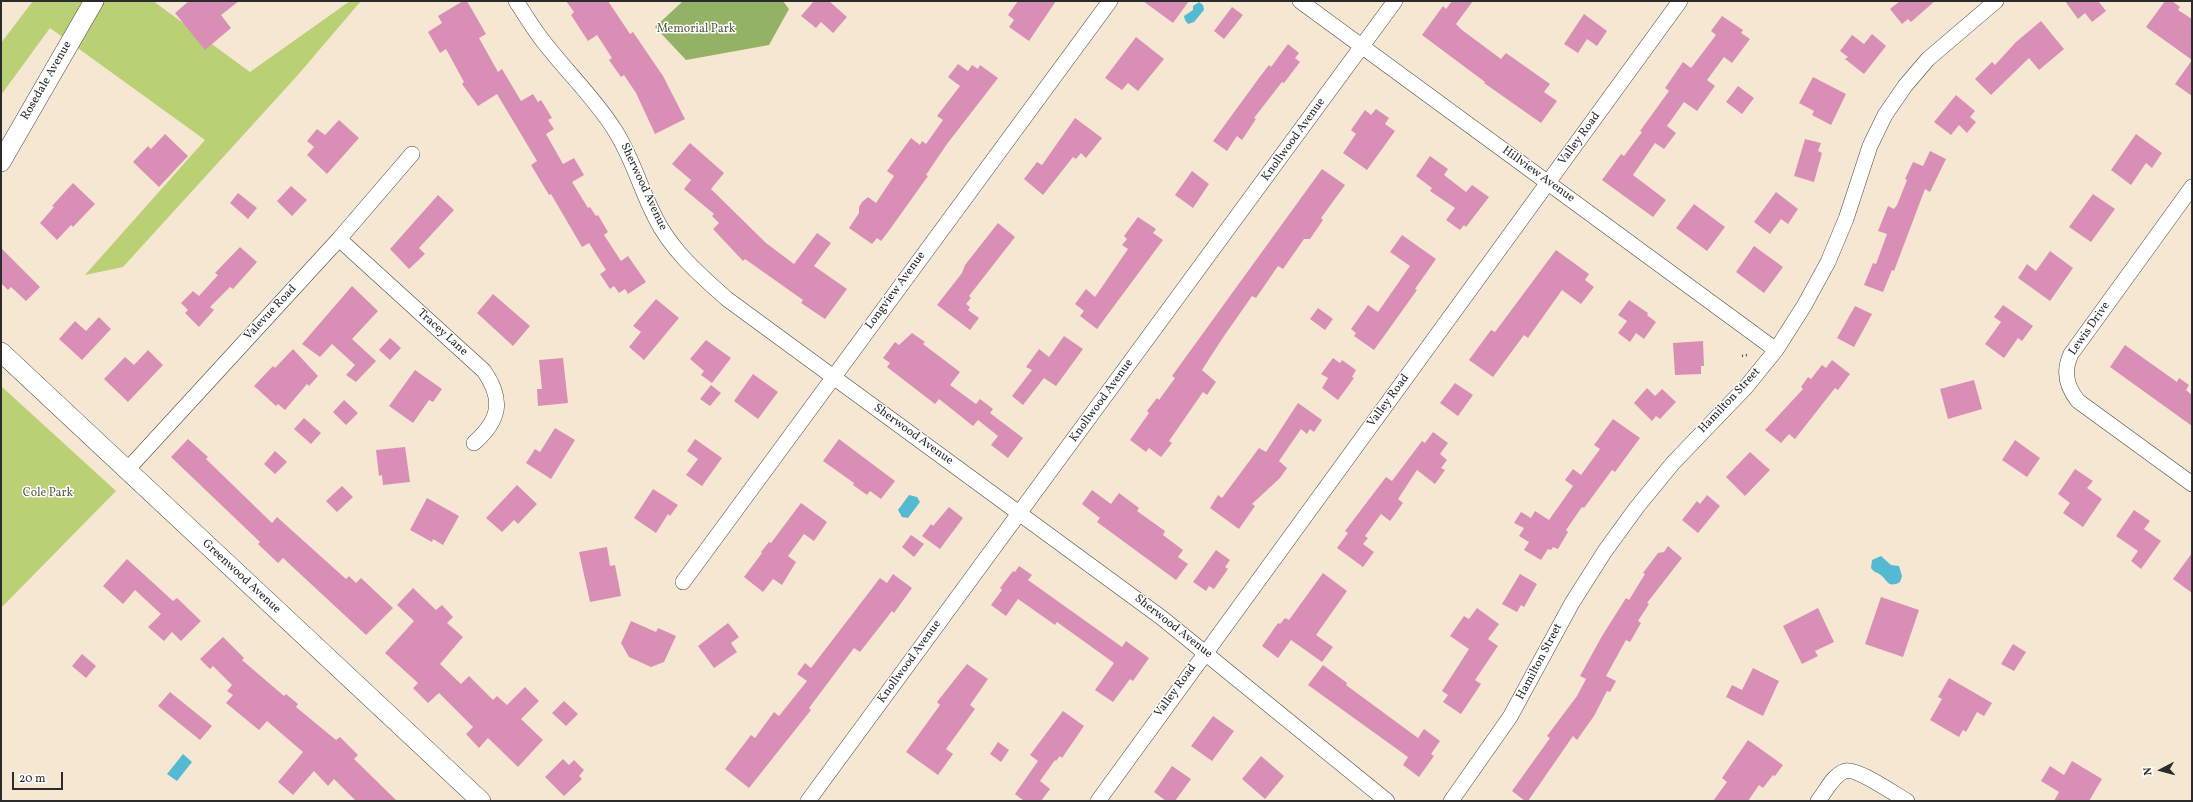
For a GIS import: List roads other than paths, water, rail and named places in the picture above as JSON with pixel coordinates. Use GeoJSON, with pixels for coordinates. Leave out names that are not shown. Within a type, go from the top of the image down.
{"type":"FeatureCollection","features":[{"type":"Feature","properties":{"kind":"street","name":"Rosedale Avenue"},"geometry":{"type":"LineString","coordinates":[[1,162],[94,1]]}},
{"type":"Feature","properties":{"kind":"street","name":"Sherwood Avenue"},"geometry":{"type":"LineString","coordinates":[[516,1],[546,45],[615,130],[630,157],[640,188],[655,219],[672,245],[692,268],[727,299],[1162,618],[1387,801]]}},
{"type":"Feature","properties":{"kind":"street","name":"Longview Avenue"},"geometry":{"type":"LineString","coordinates":[[683,582],[1110,1]]}},
{"type":"Feature","properties":{"kind":"street","name":"Hillview Avenue"},"geometry":{"type":"LineString","coordinates":[[1300,1],[1776,350]]}},
{"type":"Feature","properties":{"kind":"street","name":"Knollwood Avenue"},"geometry":{"type":"LineString","coordinates":[[808,801],[1395,1]]}},
{"type":"Feature","properties":{"kind":"street","name":"Valley Road"},"geometry":{"type":"LineString","coordinates":[[1098,801],[1680,1]]}},
{"type":"Feature","properties":{"kind":"street","name":"Hamilton Street"},"geometry":{"type":"LineString","coordinates":[[1451,801],[1510,717],[1572,603],[1628,519],[1673,462],[1746,387],[1776,350],[1804,306],[1828,262],[1846,219],[1870,146],[1885,115],[1905,86],[1928,59],[1996,1]]}},
{"type":"Feature","properties":{"kind":"street","name":"Valevue Road"},"geometry":{"type":"LineString","coordinates":[[127,470],[339,239],[412,154]]}},
{"type":"Feature","properties":{"kind":"street","name":"Lewis Drive"},"geometry":{"type":"LineString","coordinates":[[2192,187],[2072,354],[2066,369],[2067,381],[2071,392],[2078,401],[2192,484]]}},
{"type":"Feature","properties":{"kind":"street","name":"Tracey Lane"},"geometry":{"type":"LineString","coordinates":[[339,239],[484,371],[493,384],[497,398],[495,414],[488,431],[474,443]]}},
{"type":"Feature","properties":{"kind":"street","name":"Greenwood Avenue"},"geometry":{"type":"LineString","coordinates":[[1,352],[481,801]]}},
{"type":"Feature","properties":{"kind":"street"},"geometry":{"type":"LineString","coordinates":[[1818,801],[1834,779],[1847,770],[1861,774],[1906,801]]}},
{"type":"Feature","properties":{"kind":"water"},"geometry":{"type":"Polygon","coordinates":[[[1199,2],[1203,5],[1204,10],[1194,22],[1188,24],[1184,16],[1193,10],[1193,6],[1199,2]]]}},
{"type":"Feature","properties":{"kind":"water"},"geometry":{"type":"Polygon","coordinates":[[[909,495],[917,497],[920,502],[908,518],[902,517],[898,510],[909,495]]]}},
{"type":"Feature","properties":{"kind":"water"},"geometry":{"type":"Polygon","coordinates":[[[1881,556],[1891,565],[1899,566],[1902,576],[1900,582],[1896,584],[1889,584],[1881,575],[1872,570],[1872,560],[1881,556]]]}},
{"type":"Feature","properties":{"kind":"water"},"geometry":{"type":"Polygon","coordinates":[[[183,754],[192,762],[177,781],[167,774],[183,754]]]}},
{"type":"Feature","properties":{"kind":"park label","name":"Memorial Park"},"geometry":{"type":"Point","coordinates":[696,30]}},
{"type":"Feature","properties":{"kind":"park label","name":"Cole Park"},"geometry":{"type":"Point","coordinates":[48,494]}}]}
